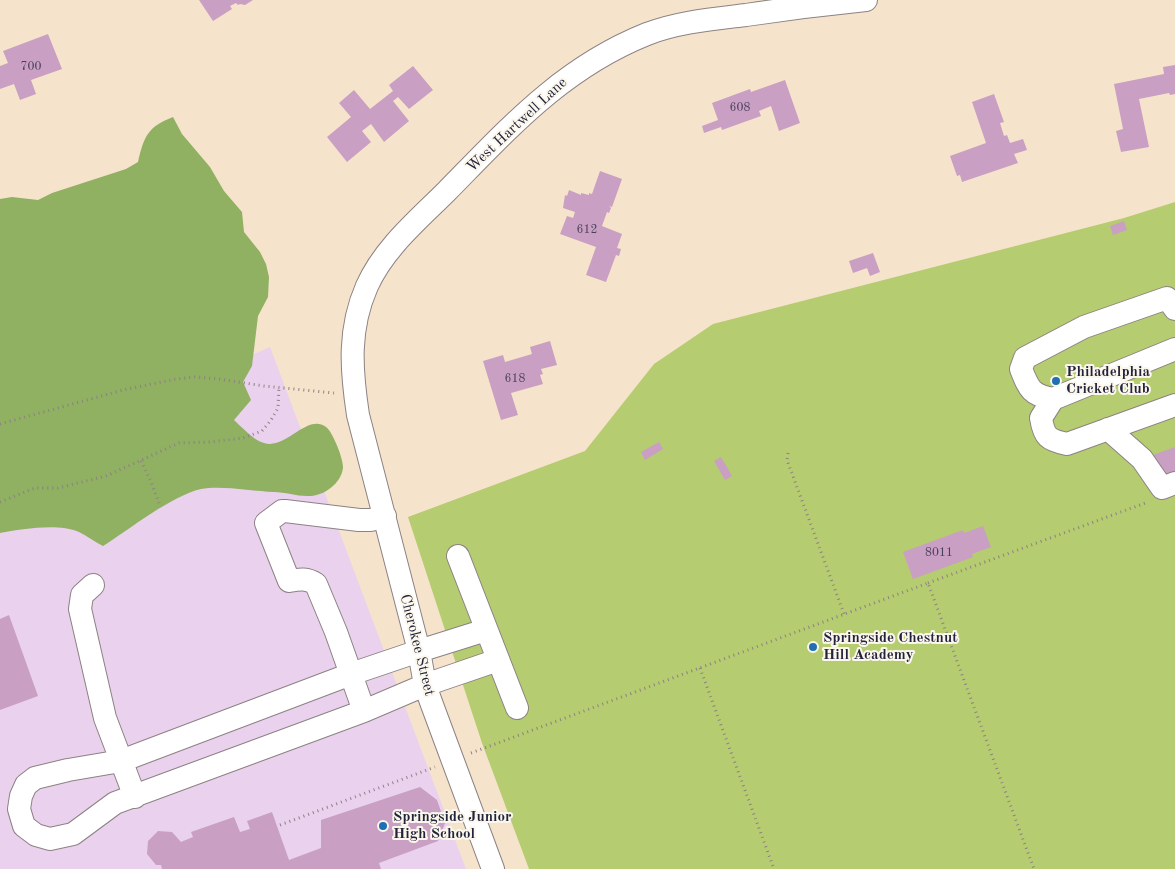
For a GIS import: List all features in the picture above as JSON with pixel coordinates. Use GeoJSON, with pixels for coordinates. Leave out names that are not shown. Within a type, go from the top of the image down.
{"type":"FeatureCollection","features":[{"type":"Feature","properties":{"kind":"street","name":"West Hartwell Lane"},"geometry":{"type":"LineString","coordinates":[[356,405],[352,356],[354,333],[366,287],[374,272],[398,240],[501,136],[556,86],[602,54],[649,33],[678,25],[718,18],[866,0]]}},
{"type":"Feature","properties":{"kind":"street"},"geometry":{"type":"LineString","coordinates":[[1175,309],[1167,298],[1084,327],[1025,358],[1021,369],[1027,386],[1038,396],[1053,399],[1175,349]]}},
{"type":"Feature","properties":{"kind":"street"},"geometry":{"type":"LineString","coordinates":[[1053,399],[1041,418],[1044,433],[1053,441],[1066,444],[1175,405]]}},
{"type":"Feature","properties":{"kind":"street","name":"Cherokee Street"},"geometry":{"type":"LineString","coordinates":[[356,405],[419,651],[425,685],[493,869]]}},
{"type":"Feature","properties":{"kind":"street"},"geometry":{"type":"LineString","coordinates":[[1108,429],[1169,486]]}},
{"type":"Feature","properties":{"kind":"street"},"geometry":{"type":"LineString","coordinates":[[364,711],[336,632],[316,584],[310,580],[302,579],[289,581],[266,523],[282,511],[359,520],[371,520],[385,516]]}},
{"type":"Feature","properties":{"kind":"street"},"geometry":{"type":"LineString","coordinates":[[458,556],[516,708]]}},
{"type":"Feature","properties":{"kind":"street"},"geometry":{"type":"LineString","coordinates":[[93,585],[82,595],[80,609],[106,718],[135,797]]}},
{"type":"Feature","properties":{"kind":"street"},"geometry":{"type":"LineString","coordinates":[[486,630],[351,674],[121,761],[35,778],[26,785],[20,796],[19,809],[24,826],[36,835],[50,839],[73,834],[115,803],[364,711],[425,685],[498,660]]}},
{"type":"Feature","properties":{"kind":"path"},"geometry":{"type":"LineString","coordinates":[[0,424],[162,381],[195,377],[279,388],[356,405]]}},
{"type":"Feature","properties":{"kind":"path"},"geometry":{"type":"LineString","coordinates":[[0,502],[35,488],[58,488],[106,476],[179,443],[244,438],[262,430],[271,420],[278,408],[279,388]]}},
{"type":"Feature","properties":{"kind":"path"},"geometry":{"type":"LineString","coordinates":[[788,453],[787,460],[844,614]]}},
{"type":"Feature","properties":{"kind":"path"},"geometry":{"type":"LineString","coordinates":[[140,461],[159,503]]}},
{"type":"Feature","properties":{"kind":"path"},"geometry":{"type":"LineString","coordinates":[[464,756],[1165,495],[1169,486]]}},
{"type":"Feature","properties":{"kind":"path"},"geometry":{"type":"LineString","coordinates":[[928,583],[1034,869]]}},
{"type":"Feature","properties":{"kind":"path"},"geometry":{"type":"LineString","coordinates":[[700,668],[774,869]]}},
{"type":"Feature","properties":{"kind":"path"},"geometry":{"type":"LineString","coordinates":[[280,825],[443,764]]}},
{"type":"Feature","properties":{"kind":"shaded area"},"geometry":{"type":"Polygon","coordinates":[[[270,347],[466,869],[0,869],[0,449],[153,399],[270,347]]]}},
{"type":"Feature","properties":{"kind":"green space"},"geometry":{"type":"Polygon","coordinates":[[[173,117],[182,134],[210,167],[224,191],[242,212],[244,232],[260,252],[266,264],[269,277],[268,297],[258,316],[252,366],[243,382],[251,400],[234,420],[256,439],[272,444],[311,425],[319,424],[326,427],[333,436],[340,454],[343,467],[342,474],[335,484],[325,492],[313,496],[227,488],[201,489],[177,498],[103,546],[70,529],[51,527],[0,533],[0,199],[12,197],[38,200],[52,193],[126,169],[138,162],[142,146],[152,129],[173,117]]]}},
{"type":"Feature","properties":{"kind":"green space","name":"Springside Chestnut Hill Academy"},"geometry":{"type":"Polygon","coordinates":[[[1175,202],[1175,869],[529,869],[482,743],[408,517],[585,451],[654,364],[713,324],[1124,218],[1175,202]]]}},
{"type":"Feature","properties":{"kind":"building"},"geometry":{"type":"Polygon","coordinates":[[[199,0],[253,0],[245,5],[238,5],[236,3],[230,6],[232,9],[213,21],[199,0]]]}},
{"type":"Feature","properties":{"kind":"building"},"geometry":{"type":"Polygon","coordinates":[[[48,34],[62,69],[31,80],[36,94],[20,100],[14,84],[0,89],[0,66],[8,63],[3,51],[48,34]]]}},
{"type":"Feature","properties":{"kind":"building"},"geometry":{"type":"Polygon","coordinates":[[[1175,65],[1175,94],[1170,95],[1169,93],[1139,99],[1149,147],[1121,152],[1116,131],[1123,129],[1114,84],[1164,74],[1163,67],[1175,65]]]}},
{"type":"Feature","properties":{"kind":"building"},"geometry":{"type":"Polygon","coordinates":[[[413,66],[433,90],[409,109],[398,97],[393,101],[409,121],[384,142],[371,124],[362,131],[371,142],[347,162],[327,137],[351,117],[339,103],[354,90],[370,109],[393,91],[389,85],[413,66]]]}},
{"type":"Feature","properties":{"kind":"building"},"geometry":{"type":"Polygon","coordinates":[[[785,80],[800,123],[779,131],[771,106],[759,111],[761,116],[722,130],[721,127],[704,133],[702,126],[718,120],[712,103],[750,89],[751,92],[785,80]]]}},
{"type":"Feature","properties":{"kind":"building"},"geometry":{"type":"Polygon","coordinates":[[[994,94],[1004,122],[1000,123],[1004,136],[1007,135],[1010,143],[1023,139],[1027,150],[1014,154],[1018,163],[962,182],[960,175],[957,176],[950,156],[986,143],[972,102],[994,94]]]}},
{"type":"Feature","properties":{"kind":"building"},"geometry":{"type":"Polygon","coordinates":[[[600,171],[622,179],[612,207],[609,206],[611,208],[609,213],[607,212],[602,226],[622,234],[617,248],[621,249],[619,256],[616,255],[606,282],[586,275],[596,247],[560,234],[567,216],[573,218],[575,212],[563,208],[565,195],[567,196],[569,190],[581,195],[581,193],[592,194],[600,171]]]}},
{"type":"Feature","properties":{"kind":"building"},"geometry":{"type":"Polygon","coordinates":[[[1124,221],[1127,230],[1113,235],[1110,226],[1124,221]]]}},
{"type":"Feature","properties":{"kind":"building"},"geometry":{"type":"Polygon","coordinates":[[[873,253],[880,272],[870,276],[867,268],[853,273],[849,261],[873,253]]]}},
{"type":"Feature","properties":{"kind":"building"},"geometry":{"type":"Polygon","coordinates":[[[550,341],[557,365],[541,369],[543,374],[540,375],[543,384],[511,393],[518,415],[501,420],[483,361],[503,355],[505,362],[532,354],[530,347],[550,341]]]}},
{"type":"Feature","properties":{"kind":"building"},"geometry":{"type":"Polygon","coordinates":[[[659,442],[663,449],[645,460],[641,452],[659,442]]]}},
{"type":"Feature","properties":{"kind":"building"},"geometry":{"type":"Polygon","coordinates":[[[1175,447],[1175,473],[1161,478],[1153,455],[1175,447]]]}},
{"type":"Feature","properties":{"kind":"building"},"geometry":{"type":"Polygon","coordinates":[[[721,457],[732,476],[725,480],[714,461],[721,457]]]}},
{"type":"Feature","properties":{"kind":"building"},"geometry":{"type":"Polygon","coordinates":[[[983,526],[991,547],[972,554],[973,557],[913,579],[903,552],[963,530],[964,533],[983,526]]]}},
{"type":"Feature","properties":{"kind":"building"},"geometry":{"type":"Polygon","coordinates":[[[9,615],[38,696],[0,710],[0,619],[9,615]]]}},
{"type":"Feature","properties":{"kind":"building","name":"Springside Junior High School"},"geometry":{"type":"Polygon","coordinates":[[[420,787],[437,800],[445,823],[438,841],[379,863],[381,869],[162,869],[161,865],[156,865],[147,854],[148,841],[158,831],[172,832],[181,842],[193,837],[191,832],[234,817],[240,832],[250,829],[247,821],[272,812],[289,860],[321,848],[321,820],[420,787]]]}},
{"type":"Feature","properties":{"kind":"place","name":"Philadelphia Cricket Club"},"geometry":{"type":"Point","coordinates":[1056,381]}},
{"type":"Feature","properties":{"kind":"place","name":"Springside Chestnut Hill Academy"},"geometry":{"type":"Point","coordinates":[813,647]}},
{"type":"Feature","properties":{"kind":"place","name":"Springside Junior High School"},"geometry":{"type":"Point","coordinates":[383,826]}}]}
